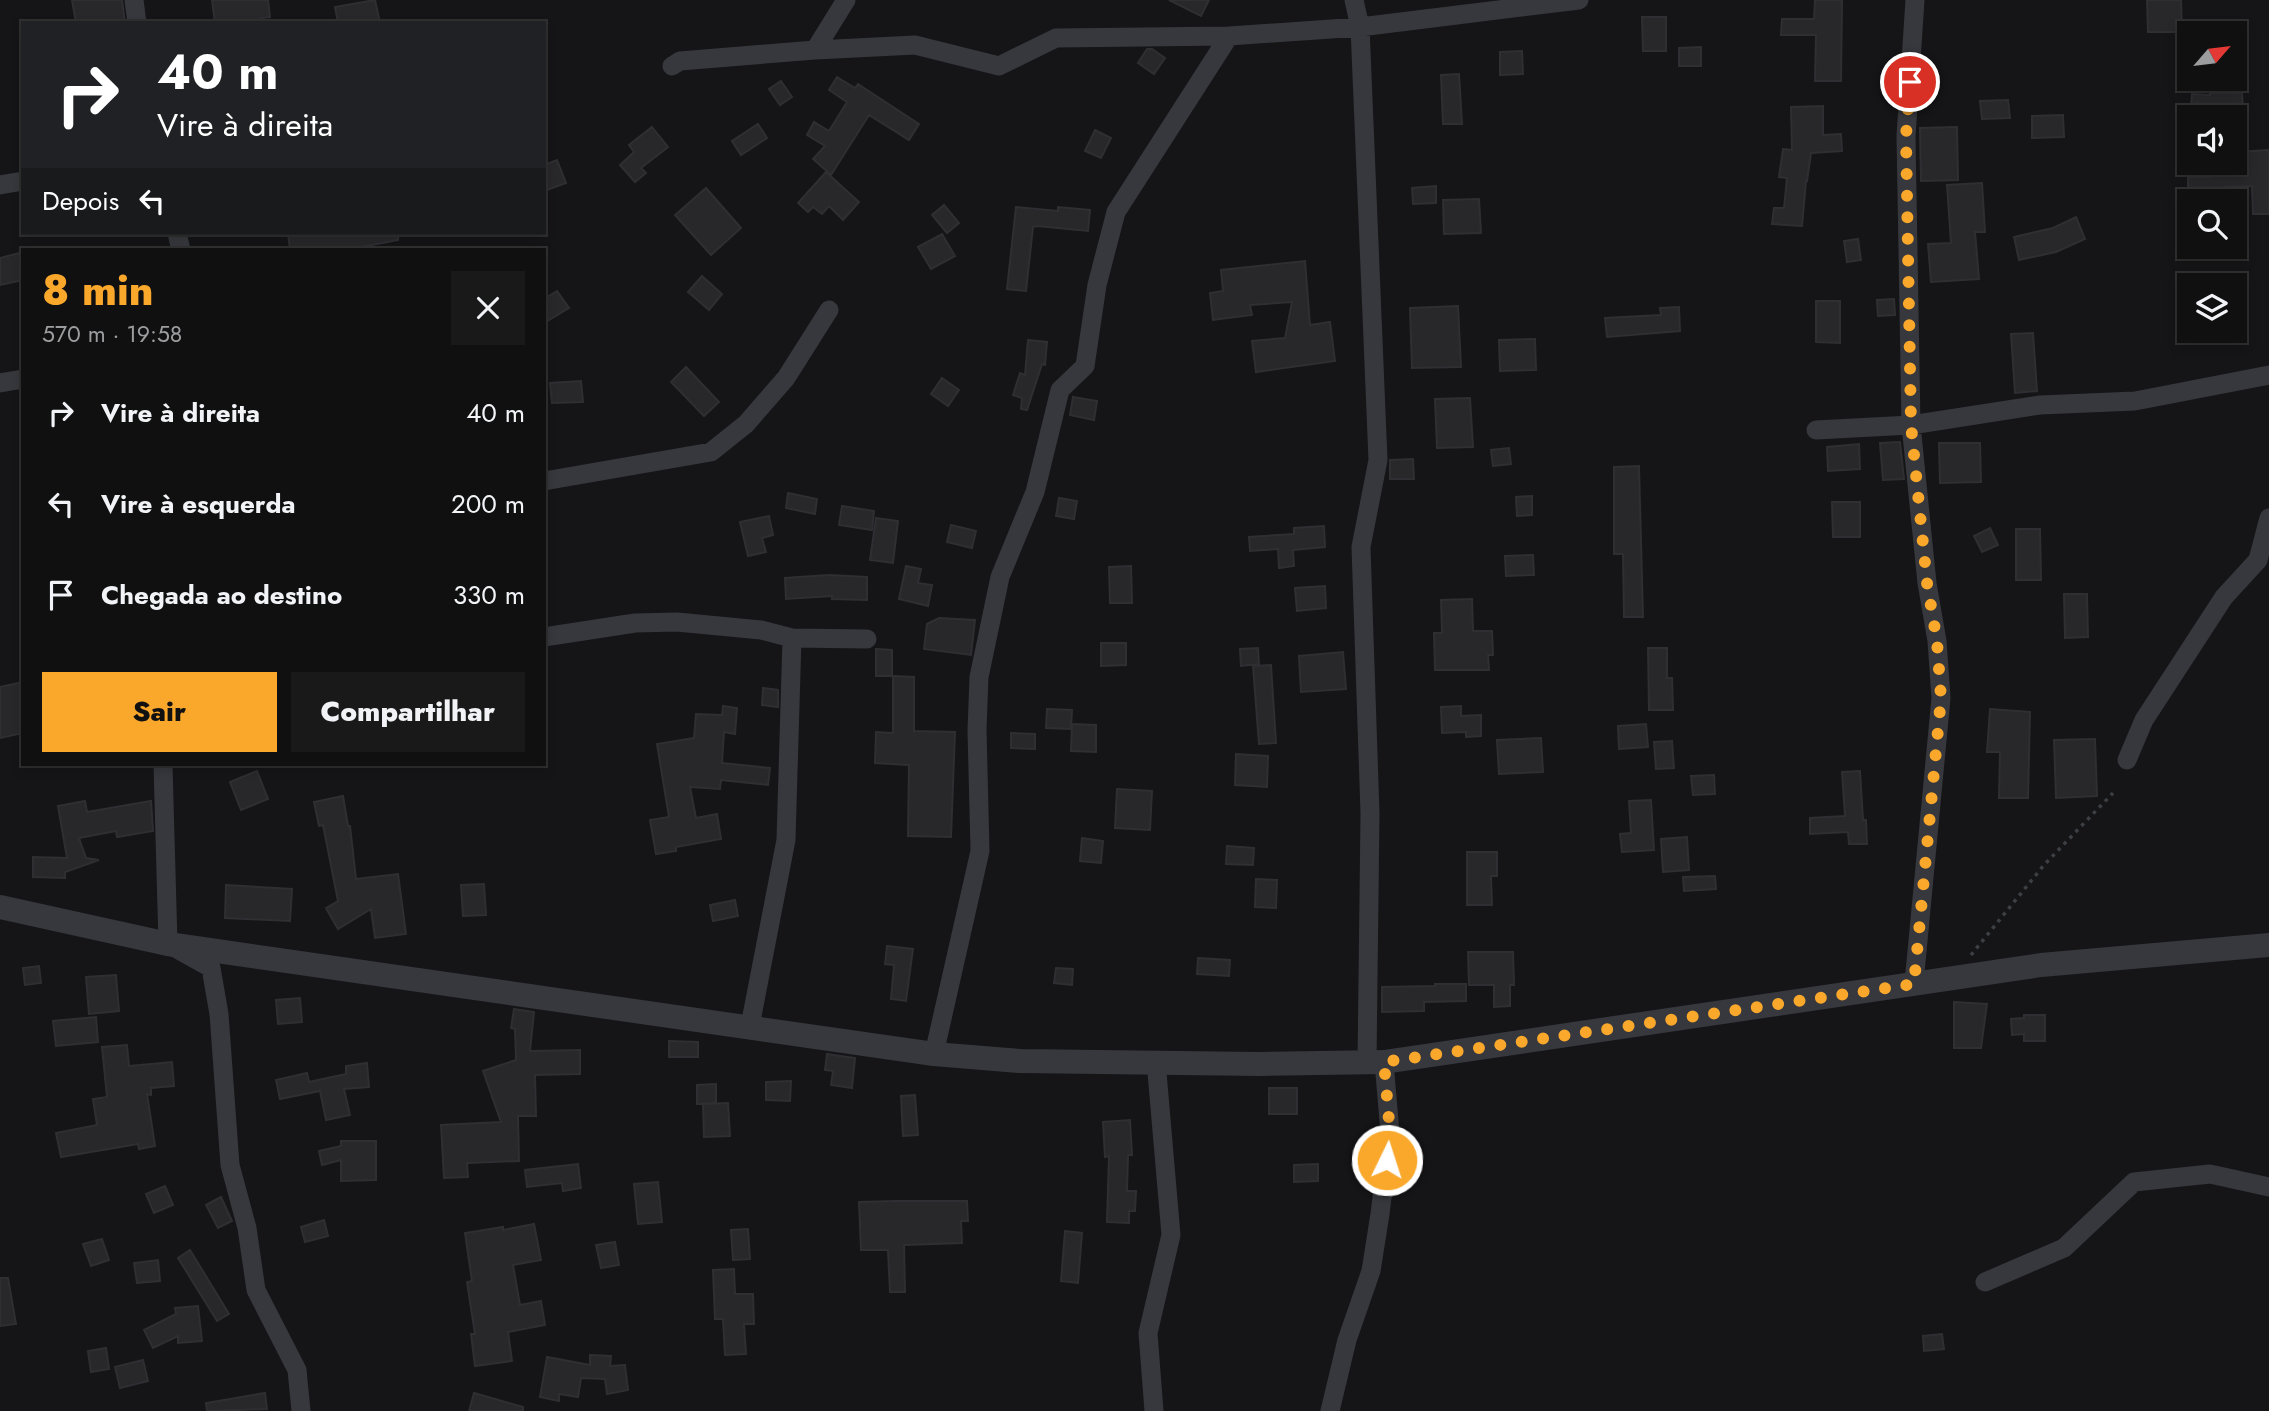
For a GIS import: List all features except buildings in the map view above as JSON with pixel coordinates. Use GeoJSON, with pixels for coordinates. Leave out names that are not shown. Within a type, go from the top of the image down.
{"type":"FeatureCollection","features":[{"type":"Feature","properties":{"kind":"street"},"geometry":{"type":"LineString","coordinates":[[134,0],[137,21]]}},
{"type":"Feature","properties":{"kind":"street"},"geometry":{"type":"LineString","coordinates":[[815,50],[846,0]]}},
{"type":"Feature","properties":{"kind":"street"},"geometry":{"type":"LineString","coordinates":[[1330,1411],[1347,1340],[1370,1271],[1390,1133],[1375,1062],[1361,547],[1378,460],[1360,27],[1354,0]]}},
{"type":"Feature","properties":{"kind":"street"},"geometry":{"type":"LineString","coordinates":[[672,66],[680,61],[915,45],[999,66],[1056,38],[1229,36],[1360,27],[1579,0]]}},
{"type":"Feature","properties":{"kind":"street"},"geometry":{"type":"LineString","coordinates":[[1914,984],[1941,698],[1937,641],[1927,583],[1911,425],[1906,136],[1915,0]]}},
{"type":"Feature","properties":{"kind":"street"},"geometry":{"type":"LineString","coordinates":[[934,1054],[980,851],[977,730],[979,677],[1000,577],[1035,492],[1060,390],[1085,366],[1097,285],[1116,212],[1229,36]]}},
{"type":"Feature","properties":{"kind":"street"},"geometry":{"type":"LineString","coordinates":[[0,185],[21,181]]}},
{"type":"Feature","properties":{"kind":"street"},"geometry":{"type":"LineString","coordinates":[[546,481],[711,452],[746,424],[786,378],[829,310]]}},
{"type":"Feature","properties":{"kind":"street"},"geometry":{"type":"LineString","coordinates":[[1816,430],[1911,425],[2040,405],[2135,401],[2269,374]]}},
{"type":"Feature","properties":{"kind":"street"},"geometry":{"type":"LineString","coordinates":[[0,383],[21,379]]}},
{"type":"Feature","properties":{"kind":"street"},"geometry":{"type":"LineString","coordinates":[[2127,760],[2144,720],[2224,597],[2259,560],[2269,518]]}},
{"type":"Feature","properties":{"kind":"street"},"geometry":{"type":"LineString","coordinates":[[546,637],[635,623],[677,622],[761,630],[792,638],[867,639]]}},
{"type":"Feature","properties":{"kind":"street"},"geometry":{"type":"LineString","coordinates":[[750,1026],[786,841],[792,638]]}},
{"type":"Feature","properties":{"kind":"street"},"geometry":{"type":"LineString","coordinates":[[163,766],[168,944]]}},
{"type":"Feature","properties":{"kind":"street"},"geometry":{"type":"LineString","coordinates":[[0,907],[168,944],[934,1054],[1020,1061],[1259,1064],[1375,1062],[2041,965],[2269,945]]}},
{"type":"Feature","properties":{"kind":"street"},"geometry":{"type":"LineString","coordinates":[[168,944],[211,968],[219,1014],[230,1165],[247,1228],[256,1290],[297,1370],[301,1411]]}},
{"type":"Feature","properties":{"kind":"street"},"geometry":{"type":"LineString","coordinates":[[1154,1411],[1148,1333],[1171,1235],[1156,1061]]}},
{"type":"Feature","properties":{"kind":"street"},"geometry":{"type":"LineString","coordinates":[[1985,1282],[2064,1248],[2134,1182],[2210,1174],[2269,1187]]}},
{"type":"Feature","properties":{"kind":"path"},"geometry":{"type":"LineString","coordinates":[[1953,978],[2044,864],[2113,793]]}},
{"type":"Feature","properties":{"kind":"route"},"geometry":{"type":"LineString","coordinates":[[1387,1160],[1390,1133],[1384,1062],[1914,984],[1941,698],[1937,641],[1927,583],[1911,425],[1906,136],[1910,82]]}}]}
